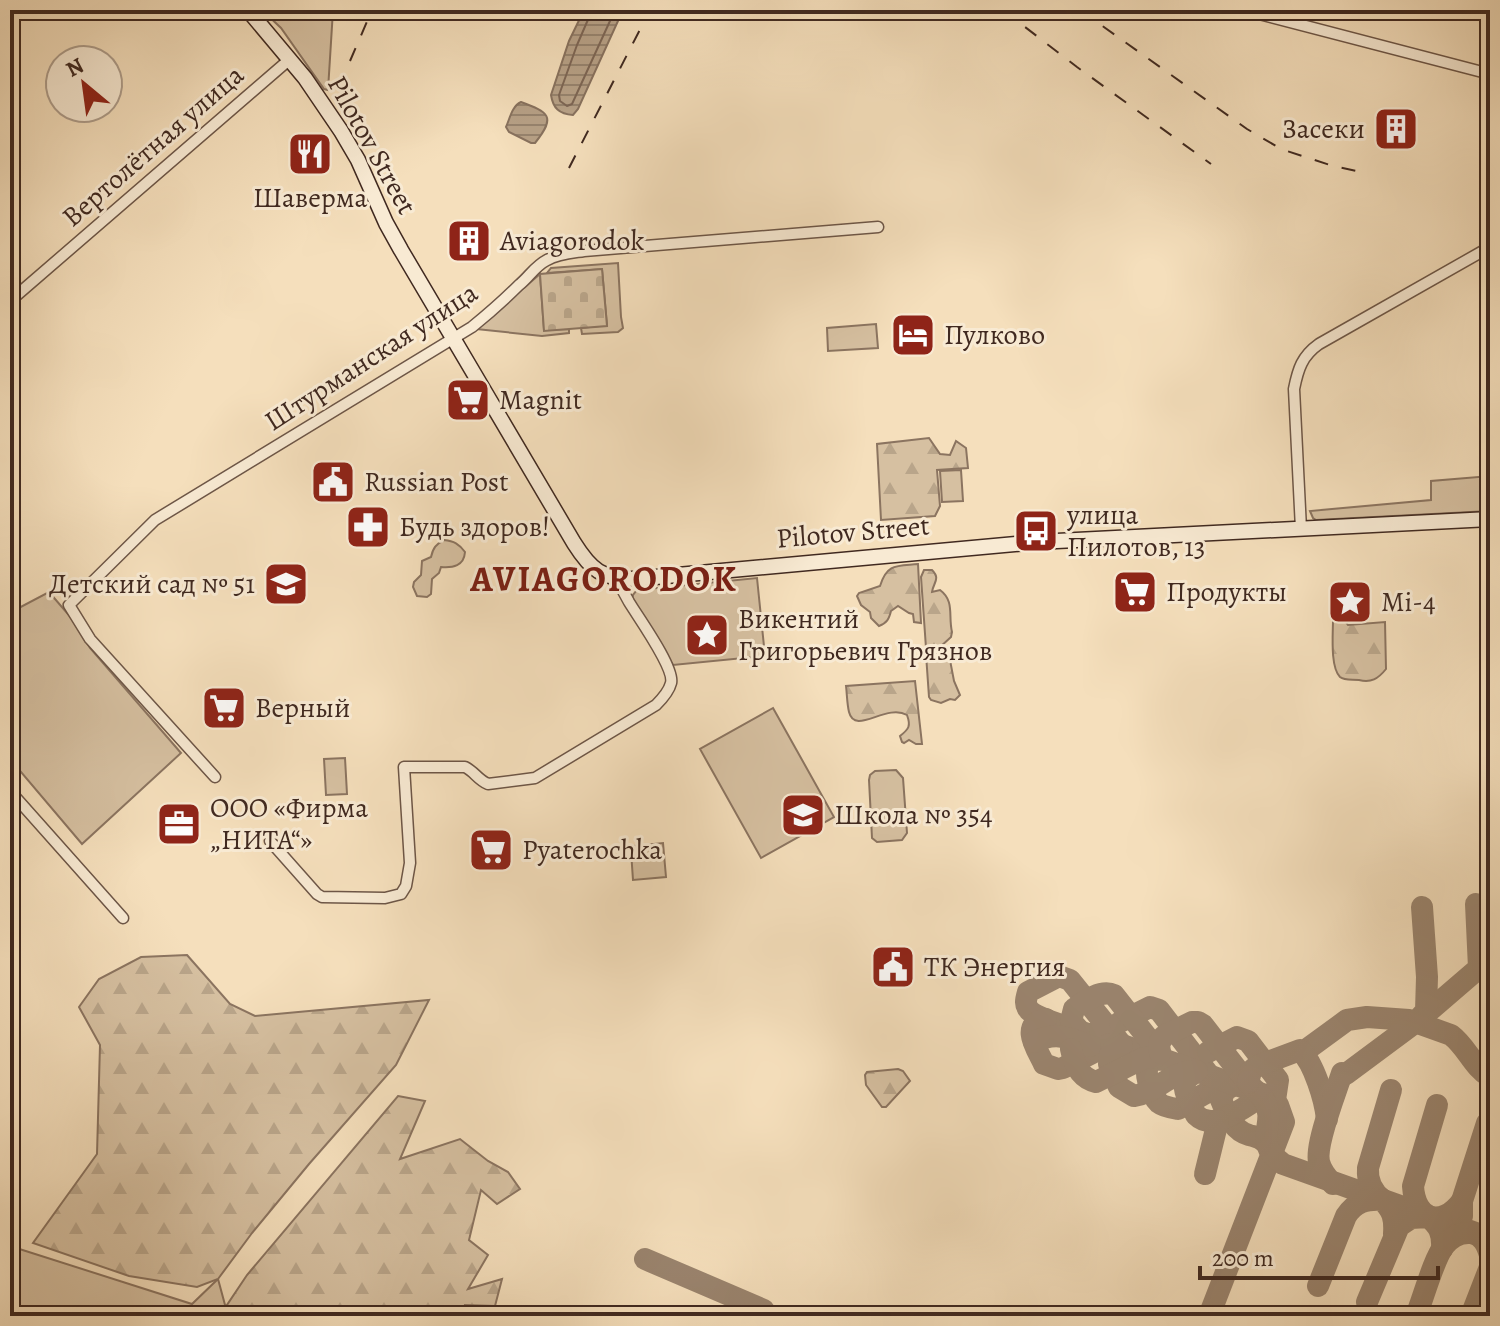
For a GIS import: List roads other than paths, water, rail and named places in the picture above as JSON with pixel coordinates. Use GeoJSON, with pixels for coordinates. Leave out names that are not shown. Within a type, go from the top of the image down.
{"type":"FeatureCollection","features":[{"type":"Feature","properties":{"kind":"street","name":"Pilotov Street"},"geometry":{"type":"LineString","coordinates":[[248,10],[315,91],[341,131],[358,160],[386,223],[454,339],[584,559],[601,574],[621,579],[1024,543],[1490,519]]}},
{"type":"Feature","properties":{"kind":"street"},"geometry":{"type":"LineString","coordinates":[[1244,10],[1490,74]]}},
{"type":"Feature","properties":{"kind":"street","name":"Вертолётная улица"},"geometry":{"type":"LineString","coordinates":[[10,301],[290,59]]}},
{"type":"Feature","properties":{"kind":"street","name":"Штурманская улица"},"geometry":{"type":"LineString","coordinates":[[215,777],[90,639],[69,605],[155,520],[454,339],[487,315],[540,264],[558,255],[878,227]]}},
{"type":"Feature","properties":{"kind":"street"},"geometry":{"type":"LineString","coordinates":[[1301,529],[1294,389],[1303,357],[1319,344],[1490,247]]}},
{"type":"Feature","properties":{"kind":"street"},"geometry":{"type":"LineString","coordinates":[[270,841],[322,897],[385,898],[401,894],[406,886],[410,863],[404,767],[465,767],[488,784],[535,778],[656,705],[671,682],[669,668],[623,591],[621,579]]}},
{"type":"Feature","properties":{"kind":"street"},"geometry":{"type":"LineString","coordinates":[[10,791],[123,918]]}},
{"type":"Feature","properties":{"kind":"water"},"geometry":{"type":"Polygon","coordinates":[[[584,10],[623,10],[573,115],[560,112],[551,95],[569,41],[584,10]]]}},
{"type":"Feature","properties":{"kind":"water"},"geometry":{"type":"Polygon","coordinates":[[[521,102],[546,116],[546,127],[535,143],[509,132],[506,127],[513,109],[521,102]]]}},
{"type":"Feature","properties":{"kind":"railway"},"geometry":{"type":"LineString","coordinates":[[350,61],[372,10]]}},
{"type":"Feature","properties":{"kind":"railway"},"geometry":{"type":"LineString","coordinates":[[569,168],[650,10]]}},
{"type":"Feature","properties":{"kind":"railway"},"geometry":{"type":"LineString","coordinates":[[1003,10],[1211,164]]}},
{"type":"Feature","properties":{"kind":"railway"},"geometry":{"type":"LineString","coordinates":[[1080,10],[1247,129],[1281,149],[1366,173]]}},
{"type":"Feature","properties":{"kind":"place","name":"Засеки"},"geometry":{"type":"Point","coordinates":[1396,129]}},
{"type":"Feature","properties":{"kind":"place","name":"Шаверма"},"geometry":{"type":"Point","coordinates":[310,154]}},
{"type":"Feature","properties":{"kind":"place","name":"Aviagorodok"},"geometry":{"type":"Point","coordinates":[469,241]}},
{"type":"Feature","properties":{"kind":"place","name":"Пулково"},"geometry":{"type":"Point","coordinates":[913,335]}},
{"type":"Feature","properties":{"kind":"place","name":"Magnit"},"geometry":{"type":"Point","coordinates":[468,400]}},
{"type":"Feature","properties":{"kind":"place","name":"Russian Post"},"geometry":{"type":"Point","coordinates":[333,482]}},
{"type":"Feature","properties":{"kind":"place","name":"Будь здоров!"},"geometry":{"type":"Point","coordinates":[368,527]}},
{"type":"Feature","properties":{"kind":"place","name":"улица Пилотов, 13"},"geometry":{"type":"Point","coordinates":[1036,531]}},
{"type":"Feature","properties":{"kind":"place","name":"Детский сад № 51"},"geometry":{"type":"Point","coordinates":[286,584]}},
{"type":"Feature","properties":{"kind":"place","name":"Продукты"},"geometry":{"type":"Point","coordinates":[1135,592]}},
{"type":"Feature","properties":{"kind":"place","name":"Mi-4"},"geometry":{"type":"Point","coordinates":[1350,602]}},
{"type":"Feature","properties":{"kind":"place","name":"Викентий Григорьевич Грязнов"},"geometry":{"type":"Point","coordinates":[707,635]}},
{"type":"Feature","properties":{"kind":"place","name":"Верный"},"geometry":{"type":"Point","coordinates":[224,708]}},
{"type":"Feature","properties":{"kind":"place","name":"Школа № 354"},"geometry":{"type":"Point","coordinates":[803,815]}},
{"type":"Feature","properties":{"kind":"place","name":"ООО «Фирма „НИТА“»"},"geometry":{"type":"Point","coordinates":[179,824]}},
{"type":"Feature","properties":{"kind":"place","name":"Pyaterochka"},"geometry":{"type":"Point","coordinates":[491,850]}},
{"type":"Feature","properties":{"kind":"place","name":"ТК Энергия"},"geometry":{"type":"Point","coordinates":[893,967]}},
{"type":"Feature","properties":{"kind":"district","name":"AVIAGORODOK"},"geometry":{"type":"Point","coordinates":[604,578]}}]}
